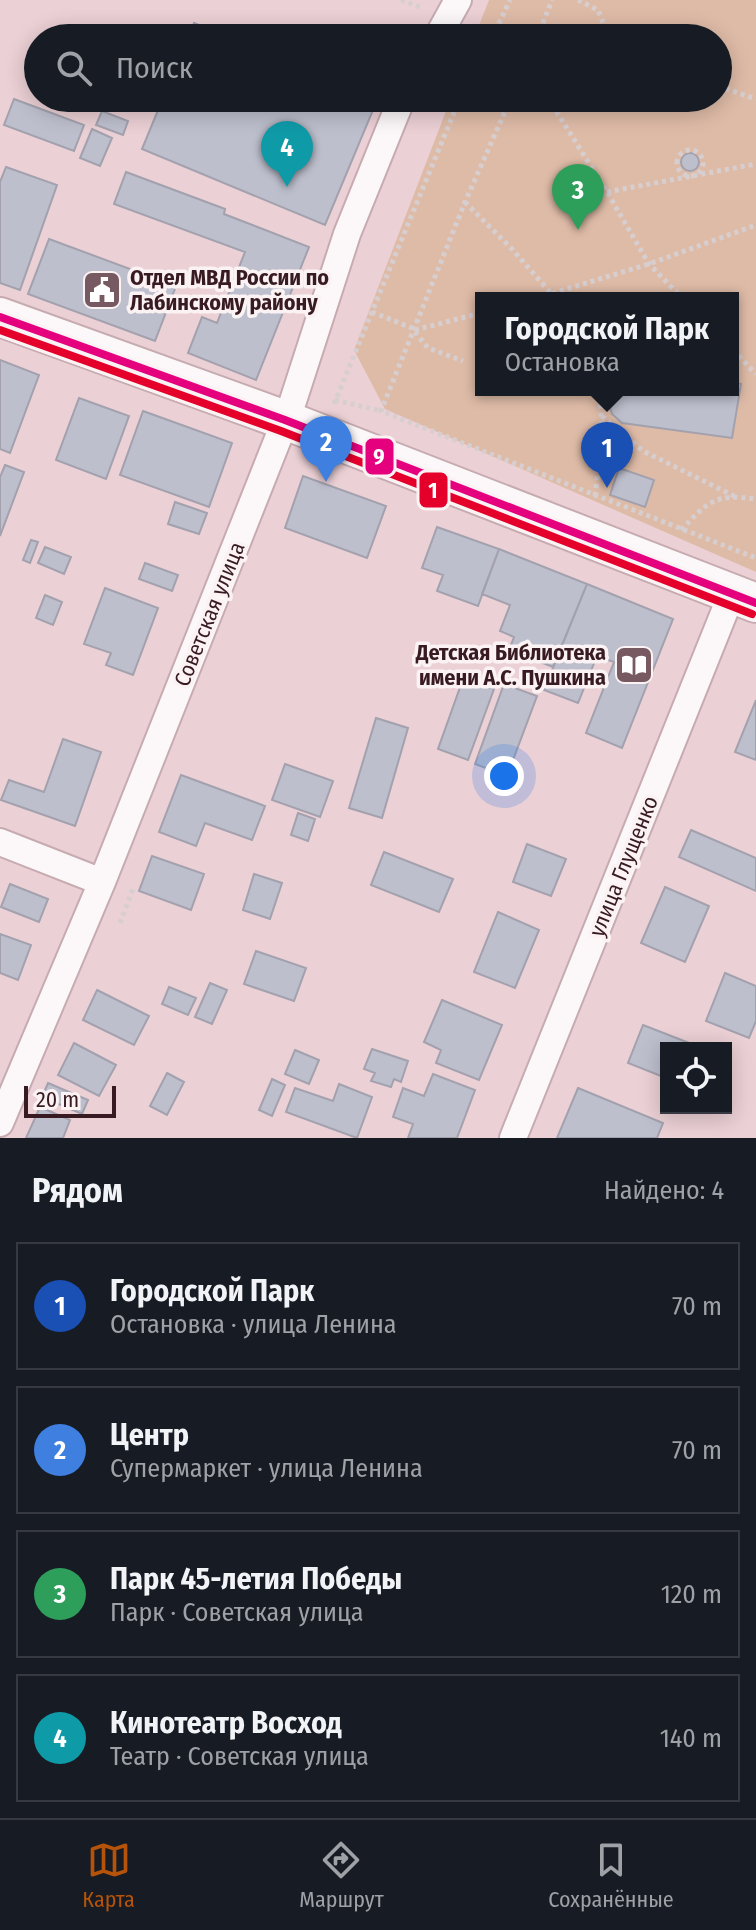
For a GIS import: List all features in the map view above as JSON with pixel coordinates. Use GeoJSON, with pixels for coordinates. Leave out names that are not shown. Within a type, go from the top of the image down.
{"type":"FeatureCollection","features":[{"type":"Feature","properties":{"kind":"street"},"geometry":{"type":"LineString","coordinates":[[445,24],[458,0]]}},
{"type":"Feature","properties":{"kind":"street","name":"Советская улица"},"geometry":{"type":"LineString","coordinates":[[0,1123],[302,426],[347,234],[396,112]]}},
{"type":"Feature","properties":{"kind":"street"},"geometry":{"type":"LineString","coordinates":[[0,317],[302,426],[744,598]]}},
{"type":"Feature","properties":{"kind":"street","name":"улица Глущенко"},"geometry":{"type":"LineString","coordinates":[[513,1138],[744,598]]}},
{"type":"Feature","properties":{"kind":"street"},"geometry":{"type":"LineString","coordinates":[[0,842],[102,882]]}},
{"type":"Feature","properties":{"kind":"path"},"geometry":{"type":"LineString","coordinates":[[499,24],[510,0]]}},
{"type":"Feature","properties":{"kind":"path"},"geometry":{"type":"LineString","coordinates":[[543,24],[552,0]]}},
{"type":"Feature","properties":{"kind":"path"},"geometry":{"type":"LineString","coordinates":[[578,0],[598,10],[604,24]]}},
{"type":"Feature","properties":{"kind":"path"},"geometry":{"type":"LineString","coordinates":[[732,91],[756,99]]}},
{"type":"Feature","properties":{"kind":"path"},"geometry":{"type":"LineString","coordinates":[[302,426],[336,400],[454,112]]}},
{"type":"Feature","properties":{"kind":"path"},"geometry":{"type":"LineString","coordinates":[[505,112],[381,411],[756,558]]}},
{"type":"Feature","properties":{"kind":"path"},"geometry":{"type":"LineString","coordinates":[[557,112],[649,264],[676,292]]}},
{"type":"Feature","properties":{"kind":"path"},"geometry":{"type":"LineString","coordinates":[[694,150],[701,156],[703,165],[694,176],[686,176],[679,171],[677,159],[682,152],[694,150]]}},
{"type":"Feature","properties":{"kind":"path"},"geometry":{"type":"LineString","coordinates":[[607,192],[756,164]]}},
{"type":"Feature","properties":{"kind":"path"},"geometry":{"type":"LineString","coordinates":[[465,202],[550,292]]}},
{"type":"Feature","properties":{"kind":"path"},"geometry":{"type":"LineString","coordinates":[[566,292],[756,225]]}},
{"type":"Feature","properties":{"kind":"path"},"geometry":{"type":"LineString","coordinates":[[372,312],[415,330],[428,348],[463,361]]}},
{"type":"Feature","properties":{"kind":"path"},"geometry":{"type":"LineString","coordinates":[[415,330],[475,315]]}},
{"type":"Feature","properties":{"kind":"path"},"geometry":{"type":"LineString","coordinates":[[739,356],[756,374]]}},
{"type":"Feature","properties":{"kind":"path"},"geometry":{"type":"LineString","coordinates":[[595,496],[603,435],[600,396]]}},
{"type":"Feature","properties":{"kind":"path"},"geometry":{"type":"LineString","coordinates":[[602,416],[643,451],[734,496],[756,499]]}},
{"type":"Feature","properties":{"kind":"path"},"geometry":{"type":"LineString","coordinates":[[681,530],[708,502],[734,496]]}},
{"type":"Feature","properties":{"kind":"path"},"geometry":{"type":"LineString","coordinates":[[120,923],[138,878]]}},
{"type":"Feature","properties":{"kind":"shaded area"},"geometry":{"type":"Polygon","coordinates":[[[489,0],[756,0],[756,572],[385,409],[354,350],[446,112],[732,112],[732,24],[480,24],[489,0]]]}},
{"type":"Feature","properties":{"kind":"building"},"geometry":{"type":"Polygon","coordinates":[[[14,99],[24,103],[24,112],[49,112],[84,125],[74,151],[4,125],[14,99]]]}},
{"type":"Feature","properties":{"kind":"building"},"geometry":{"type":"Polygon","coordinates":[[[102,112],[128,121],[123,135],[96,125],[102,112]]]}},
{"type":"Feature","properties":{"kind":"building"},"geometry":{"type":"Polygon","coordinates":[[[157,112],[372,112],[325,225],[142,149],[157,112]]]}},
{"type":"Feature","properties":{"kind":"building"},"geometry":{"type":"Polygon","coordinates":[[[92,129],[112,138],[100,166],[80,158],[92,129]]]}},
{"type":"Feature","properties":{"kind":"building"},"geometry":{"type":"Polygon","coordinates":[[[690,153],[699,162],[690,171],[681,162],[690,153]]]}},
{"type":"Feature","properties":{"kind":"building"},"geometry":{"type":"Polygon","coordinates":[[[6,167],[57,185],[20,290],[0,283],[0,182],[6,167]]]}},
{"type":"Feature","properties":{"kind":"building"},"geometry":{"type":"Polygon","coordinates":[[[126,172],[225,209],[224,214],[309,247],[256,380],[188,353],[202,317],[217,323],[245,252],[114,204],[126,172]]]}},
{"type":"Feature","properties":{"kind":"building","name":"Отдел МВД России по Лабинскому району"},"geometry":{"type":"Polygon","coordinates":[[[49,239],[176,286],[155,341],[28,294],[49,239]]]}},
{"type":"Feature","properties":{"kind":"building"},"geometry":{"type":"Polygon","coordinates":[[[0,360],[39,375],[10,453],[0,449],[0,360]]]}},
{"type":"Feature","properties":{"kind":"building"},"geometry":{"type":"Polygon","coordinates":[[[609,396],[739,396],[732,438],[622,423],[612,414],[609,396]]]}},
{"type":"Feature","properties":{"kind":"building"},"geometry":{"type":"Polygon","coordinates":[[[79,398],[129,416],[106,479],[56,460],[79,398]]]}},
{"type":"Feature","properties":{"kind":"building"},"geometry":{"type":"Polygon","coordinates":[[[143,411],[232,443],[209,507],[120,475],[143,411]]]}},
{"type":"Feature","properties":{"kind":"building"},"geometry":{"type":"Polygon","coordinates":[[[5,465],[24,472],[0,536],[0,477],[5,465]]]}},
{"type":"Feature","properties":{"kind":"building"},"geometry":{"type":"Polygon","coordinates":[[[619,468],[654,480],[645,507],[610,495],[619,468]]]}},
{"type":"Feature","properties":{"kind":"building"},"geometry":{"type":"Polygon","coordinates":[[[303,476],[386,506],[367,558],[285,528],[303,476]]]}},
{"type":"Feature","properties":{"kind":"building"},"geometry":{"type":"Polygon","coordinates":[[[175,502],[207,513],[199,534],[168,524],[175,502]]]}},
{"type":"Feature","properties":{"kind":"building"},"geometry":{"type":"Polygon","coordinates":[[[437,527],[499,549],[478,606],[437,591],[443,575],[422,568],[437,527]]]}},
{"type":"Feature","properties":{"kind":"building"},"geometry":{"type":"Polygon","coordinates":[[[31,540],[38,542],[30,563],[23,560],[31,540]]]}},
{"type":"Feature","properties":{"kind":"building"},"geometry":{"type":"Polygon","coordinates":[[[45,547],[71,557],[64,574],[38,563],[45,547]]]}},
{"type":"Feature","properties":{"kind":"building"},"geometry":{"type":"Polygon","coordinates":[[[499,549],[587,584],[553,667],[509,650],[514,637],[500,631],[510,605],[482,594],[499,549]]]}},
{"type":"Feature","properties":{"kind":"building"},"geometry":{"type":"Polygon","coordinates":[[[145,563],[178,575],[172,591],[139,579],[145,563]]]}},
{"type":"Feature","properties":{"kind":"building","name":"Детская Библиотека имени А.С. Пушкина"},"geometry":{"type":"Polygon","coordinates":[[[587,584],[673,619],[622,748],[586,733],[614,662],[597,656],[578,703],[544,690],[587,584]]]}},
{"type":"Feature","properties":{"kind":"building"},"geometry":{"type":"Polygon","coordinates":[[[105,588],[158,608],[133,675],[106,665],[111,653],[84,644],[105,588]]]}},
{"type":"Feature","properties":{"kind":"building"},"geometry":{"type":"Polygon","coordinates":[[[45,595],[62,602],[53,625],[36,618],[45,595]]]}},
{"type":"Feature","properties":{"kind":"building"},"geometry":{"type":"Polygon","coordinates":[[[463,679],[494,689],[468,760],[438,749],[463,679]]]}},
{"type":"Feature","properties":{"kind":"building"},"geometry":{"type":"Polygon","coordinates":[[[504,684],[537,696],[507,776],[475,764],[504,684]]]}},
{"type":"Feature","properties":{"kind":"building"},"geometry":{"type":"Polygon","coordinates":[[[756,700],[756,760],[735,752],[756,700]]]}},
{"type":"Feature","properties":{"kind":"building"},"geometry":{"type":"Polygon","coordinates":[[[376,718],[408,728],[382,818],[349,808],[376,718]]]}},
{"type":"Feature","properties":{"kind":"building"},"geometry":{"type":"Polygon","coordinates":[[[63,739],[101,752],[75,826],[1,800],[9,780],[44,792],[63,739]]]}},
{"type":"Feature","properties":{"kind":"building"},"geometry":{"type":"Polygon","coordinates":[[[285,764],[333,781],[320,817],[272,800],[285,764]]]}},
{"type":"Feature","properties":{"kind":"building"},"geometry":{"type":"Polygon","coordinates":[[[181,775],[265,806],[252,840],[205,823],[196,846],[159,832],[181,775]]]}},
{"type":"Feature","properties":{"kind":"building"},"geometry":{"type":"Polygon","coordinates":[[[298,813],[315,819],[308,841],[291,835],[298,813]]]}},
{"type":"Feature","properties":{"kind":"building"},"geometry":{"type":"Polygon","coordinates":[[[691,830],[756,858],[756,891],[679,857],[691,830]]]}},
{"type":"Feature","properties":{"kind":"building"},"geometry":{"type":"Polygon","coordinates":[[[527,844],[566,859],[551,896],[513,882],[527,844]]]}},
{"type":"Feature","properties":{"kind":"building"},"geometry":{"type":"Polygon","coordinates":[[[384,852],[453,879],[439,912],[371,885],[384,852]]]}},
{"type":"Feature","properties":{"kind":"building"},"geometry":{"type":"Polygon","coordinates":[[[152,856],[204,874],[191,910],[139,891],[152,856]]]}},
{"type":"Feature","properties":{"kind":"building"},"geometry":{"type":"Polygon","coordinates":[[[254,874],[282,883],[270,919],[243,910],[254,874]]]}},
{"type":"Feature","properties":{"kind":"building"},"geometry":{"type":"Polygon","coordinates":[[[10,884],[48,899],[39,922],[1,907],[10,884]]]}},
{"type":"Feature","properties":{"kind":"building"},"geometry":{"type":"Polygon","coordinates":[[[665,887],[709,906],[685,962],[641,943],[665,887]]]}},
{"type":"Feature","properties":{"kind":"building"},"geometry":{"type":"Polygon","coordinates":[[[498,912],[539,930],[515,988],[474,972],[498,912]]]}},
{"type":"Feature","properties":{"kind":"building"},"geometry":{"type":"Polygon","coordinates":[[[0,934],[31,945],[18,980],[0,973],[0,934]]]}},
{"type":"Feature","properties":{"kind":"building"},"geometry":{"type":"Polygon","coordinates":[[[256,951],[306,968],[294,1001],[244,984],[256,951]]]}},
{"type":"Feature","properties":{"kind":"building"},"geometry":{"type":"Polygon","coordinates":[[[725,973],[756,986],[756,1021],[749,1038],[706,1021],[725,973]]]}},
{"type":"Feature","properties":{"kind":"building"},"geometry":{"type":"Polygon","coordinates":[[[210,983],[227,990],[212,1024],[195,1017],[210,983]]]}},
{"type":"Feature","properties":{"kind":"building"},"geometry":{"type":"Polygon","coordinates":[[[169,987],[196,998],[188,1015],[162,1004],[169,987]]]}},
{"type":"Feature","properties":{"kind":"building"},"geometry":{"type":"Polygon","coordinates":[[[97,990],[149,1016],[134,1045],[83,1020],[97,990]]]}},
{"type":"Feature","properties":{"kind":"building"},"geometry":{"type":"Polygon","coordinates":[[[442,1000],[502,1025],[479,1080],[436,1063],[441,1050],[424,1042],[442,1000]]]}},
{"type":"Feature","properties":{"kind":"building"},"geometry":{"type":"Polygon","coordinates":[[[643,1025],[687,1042],[660,1042],[660,1076],[628,1063],[643,1025]]]}},
{"type":"Feature","properties":{"kind":"building"},"geometry":{"type":"Polygon","coordinates":[[[74,1043],[116,1065],[99,1096],[58,1075],[74,1043]]]}},
{"type":"Feature","properties":{"kind":"building"},"geometry":{"type":"Polygon","coordinates":[[[372,1049],[408,1061],[401,1082],[394,1079],[391,1087],[371,1081],[375,1073],[364,1069],[372,1049]]]}},
{"type":"Feature","properties":{"kind":"building"},"geometry":{"type":"Polygon","coordinates":[[[295,1050],[319,1060],[309,1084],[285,1074],[295,1050]]]}},
{"type":"Feature","properties":{"kind":"building"},"geometry":{"type":"Polygon","coordinates":[[[167,1073],[184,1082],[167,1115],[150,1106],[167,1073]]]}},
{"type":"Feature","properties":{"kind":"building"},"geometry":{"type":"Polygon","coordinates":[[[433,1074],[475,1090],[457,1138],[408,1138],[413,1124],[393,1117],[403,1088],[424,1096],[433,1074]]]}},
{"type":"Feature","properties":{"kind":"building"},"geometry":{"type":"Polygon","coordinates":[[[272,1079],[285,1085],[272,1116],[259,1110],[272,1079]]]}},
{"type":"Feature","properties":{"kind":"building"},"geometry":{"type":"Polygon","coordinates":[[[48,1083],[88,1100],[82,1114],[42,1097],[48,1083]]]}},
{"type":"Feature","properties":{"kind":"building"},"geometry":{"type":"Polygon","coordinates":[[[339,1084],[372,1097],[357,1138],[286,1112],[295,1088],[333,1101],[339,1084]]]}},
{"type":"Feature","properties":{"kind":"building"},"geometry":{"type":"Polygon","coordinates":[[[578,1088],[663,1123],[657,1138],[557,1138],[578,1088]]]}},
{"type":"Feature","properties":{"kind":"building"},"geometry":{"type":"Polygon","coordinates":[[[40,1107],[70,1120],[63,1138],[26,1138],[40,1107]]]}},
{"type":"Feature","properties":{"kind":"transit line","name":"9"},"geometry":{"type":"LineString","coordinates":[[0,317],[285,420],[756,603]]}},
{"type":"Feature","properties":{"kind":"transit line","name":"1"},"geometry":{"type":"LineString","coordinates":[[0,330],[281,431],[752,614]]}},
{"type":"Feature","properties":{"kind":"place","name":"Кинотеатр Восход"},"geometry":{"type":"Point","coordinates":[287,187]}},
{"type":"Feature","properties":{"kind":"place","name":"Парк 45-летия Победы"},"geometry":{"type":"Point","coordinates":[578,230]}},
{"type":"Feature","properties":{"kind":"place","name":"Отдел МВД России по Лабинскому району"},"geometry":{"type":"Point","coordinates":[102,290]}},
{"type":"Feature","properties":{"kind":"place","name":"Центр"},"geometry":{"type":"Point","coordinates":[326,482]}},
{"type":"Feature","properties":{"kind":"place","name":"Городской Парк"},"geometry":{"type":"Point","coordinates":[607,488]}},
{"type":"Feature","properties":{"kind":"place","name":"Детская Библиотека имени А.С. Пушкина"},"geometry":{"type":"Point","coordinates":[634,665]}}]}
